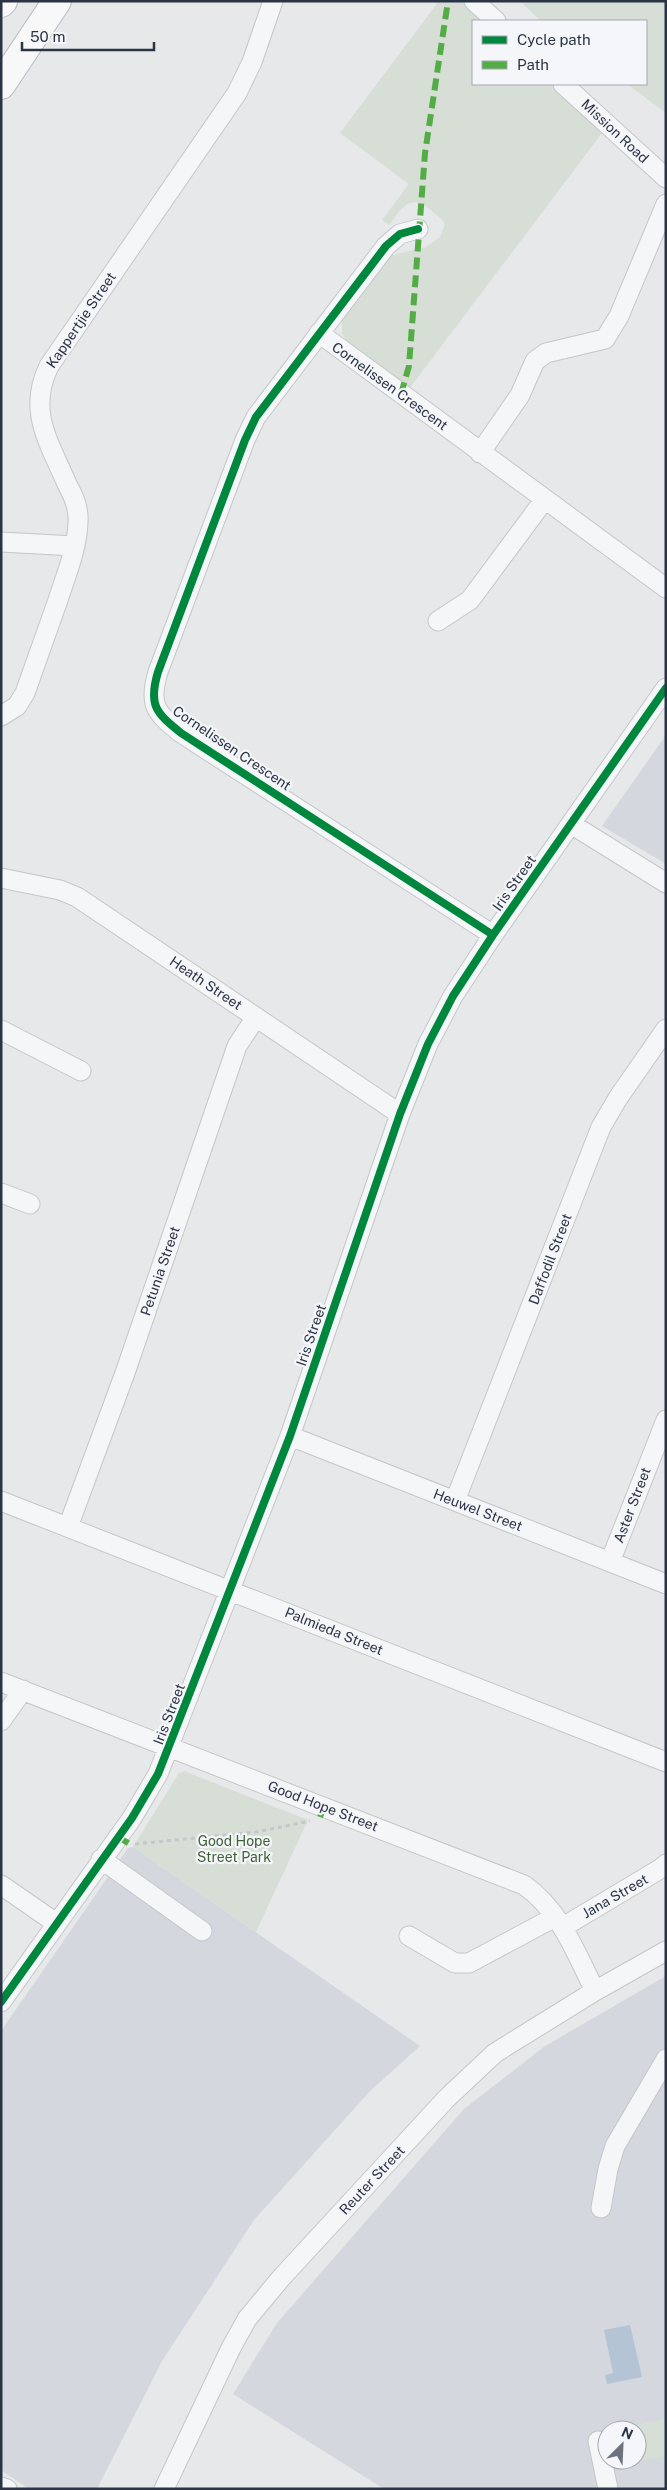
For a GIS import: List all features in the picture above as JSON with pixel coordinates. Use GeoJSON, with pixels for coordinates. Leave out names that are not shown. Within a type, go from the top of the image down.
{"type":"FeatureCollection","features":[{"type":"Feature","properties":{"kind":"highway"},"geometry":{"type":"LineString","coordinates":[[1,85],[57,1]]}},
{"type":"Feature","properties":{"kind":"street","name":"Kappertjie Street"},"geometry":{"type":"LineString","coordinates":[[1,716],[16,706],[25,693],[75,546],[78,526],[76,502],[42,429],[38,400],[43,379],[49,366],[237,93],[252,62],[273,1]]}},
{"type":"Feature","properties":{"kind":"street"},"geometry":{"type":"LineString","coordinates":[[474,1],[495,20]]}},
{"type":"Feature","properties":{"kind":"street","name":"Mission Road"},"geometry":{"type":"LineString","coordinates":[[564,85],[666,178]]}},
{"type":"Feature","properties":{"kind":"street"},"geometry":{"type":"LineString","coordinates":[[480,452],[520,394],[535,361],[546,353],[605,339],[619,316],[666,204]]}},
{"type":"Feature","properties":{"kind":"street"},"geometry":{"type":"LineString","coordinates":[[319,333],[386,246],[400,234],[418,229]]}},
{"type":"Feature","properties":{"kind":"street","name":"Cornelissen Crescent"},"geometry":{"type":"LineString","coordinates":[[493,935],[181,732],[167,721],[153,702],[158,672],[250,428],[256,416],[319,333],[666,588]]}},
{"type":"Feature","properties":{"kind":"street"},"geometry":{"type":"LineString","coordinates":[[438,621],[470,600],[545,499]]}},
{"type":"Feature","properties":{"kind":"street"},"geometry":{"type":"LineString","coordinates":[[1,542],[75,546]]}},
{"type":"Feature","properties":{"kind":"street","name":"Iris Street"},"geometry":{"type":"LineString","coordinates":[[1,2002],[56,1922],[132,1818],[158,1774],[290,1436],[400,1114],[440,1020],[493,935],[666,688]]}},
{"type":"Feature","properties":{"kind":"street"},"geometry":{"type":"LineString","coordinates":[[571,824],[666,883]]}},
{"type":"Feature","properties":{"kind":"street","name":"Heath Street"},"geometry":{"type":"LineString","coordinates":[[1,878],[60,890],[77,897],[400,1114]]}},
{"type":"Feature","properties":{"kind":"street","name":"Petunia Street"},"geometry":{"type":"LineString","coordinates":[[68,1527],[125,1373],[237,1046],[256,1017]]}},
{"type":"Feature","properties":{"kind":"street","name":"Daffodil Street"},"geometry":{"type":"LineString","coordinates":[[455,1501],[601,1127],[618,1098],[666,1029]]}},
{"type":"Feature","properties":{"kind":"street"},"geometry":{"type":"LineString","coordinates":[[1,1030],[81,1071]]}},
{"type":"Feature","properties":{"kind":"street"},"geometry":{"type":"LineString","coordinates":[[1,1192],[30,1204]]}},
{"type":"Feature","properties":{"kind":"street","name":"Aster Street"},"geometry":{"type":"LineString","coordinates":[[610,1562],[666,1420]]}},
{"type":"Feature","properties":{"kind":"street","name":"Heuwel Street"},"geometry":{"type":"LineString","coordinates":[[290,1436],[666,1584]]}},
{"type":"Feature","properties":{"kind":"street","name":"Palmieda Street"},"geometry":{"type":"LineString","coordinates":[[1,1501],[666,1762]]}},
{"type":"Feature","properties":{"kind":"street","name":"Good Hope Street"},"geometry":{"type":"LineString","coordinates":[[1,1682],[509,1878],[536,1894],[559,1922],[595,1990]]}},
{"type":"Feature","properties":{"kind":"street"},"geometry":{"type":"LineString","coordinates":[[1,1721],[23,1690]]}},
{"type":"Feature","properties":{"kind":"street"},"geometry":{"type":"LineString","coordinates":[[101,1859],[202,1931]]}},
{"type":"Feature","properties":{"kind":"street","name":"Jana Street"},"geometry":{"type":"LineString","coordinates":[[410,1936],[454,1963],[462,1965],[559,1922],[660,1870],[666,1864]]}},
{"type":"Feature","properties":{"kind":"street"},"geometry":{"type":"LineString","coordinates":[[1,1884],[56,1922]]}},
{"type":"Feature","properties":{"kind":"street","name":"Reuter Street"},"geometry":{"type":"LineString","coordinates":[[164,2489],[230,2348],[247,2319],[264,2296],[447,2098],[494,2053],[595,1990],[666,1951]]}},
{"type":"Feature","properties":{"kind":"street"},"geometry":{"type":"LineString","coordinates":[[601,2208],[608,2169],[615,2146],[666,2059]]}},
{"type":"Feature","properties":{"kind":"street"},"geometry":{"type":"LineString","coordinates":[[604,2470],[608,2489]]}},
{"type":"Feature","properties":{"kind":"street"},"geometry":{"type":"LineString","coordinates":[[1,2487],[7,2489]]}},
{"type":"Feature","properties":{"kind":"path"},"geometry":{"type":"LineString","coordinates":[[130,1844],[256,1832],[319,1819]]}},
{"type":"Feature","properties":{"kind":"shaded area"},"geometry":{"type":"Polygon","coordinates":[[[666,735],[666,864],[602,826],[666,735]]]}},
{"type":"Feature","properties":{"kind":"shaded area"},"geometry":{"type":"Polygon","coordinates":[[[133,1847],[420,2046],[370,2091],[254,2220],[162,2361],[97,2489],[29,2489],[1,2470],[1,2031],[128,1848],[133,1847]]]}},
{"type":"Feature","properties":{"kind":"shaded area"},"geometry":{"type":"Polygon","coordinates":[[[666,1976],[666,2489],[384,2489],[233,2394],[277,2323],[464,2109],[545,2046],[666,1976]]]}},
{"type":"Feature","properties":{"kind":"green space"},"geometry":{"type":"Polygon","coordinates":[[[439,1],[463,1],[483,20],[472,20],[472,85],[551,85],[602,133],[409,389],[348,344],[342,333],[342,318],[389,256],[426,247],[440,237],[445,224],[431,210],[417,203],[407,204],[389,225],[382,220],[409,184],[340,133],[439,1]]]}},
{"type":"Feature","properties":{"kind":"green space"},"geometry":{"type":"Polygon","coordinates":[[[520,1],[666,1],[666,113],[628,85],[647,85],[647,20],[540,20],[520,1]]]}},
{"type":"Feature","properties":{"kind":"green space","name":"Good Hope Street Park"},"geometry":{"type":"Polygon","coordinates":[[[184,1771],[308,1820],[256,1932],[133,1847],[179,1773],[184,1771]]]}},
{"type":"Feature","properties":{"kind":"green space"},"geometry":{"type":"Polygon","coordinates":[[[666,2419],[666,2456],[647,2460],[647,2423],[666,2419]]]}},
{"type":"Feature","properties":{"kind":"water"},"geometry":{"type":"Polygon","coordinates":[[[630,2325],[642,2377],[607,2384],[605,2375],[613,2373],[604,2330],[630,2325]]]}},
{"type":"Feature","properties":{"kind":"marked path"},"geometry":{"type":"LineString","coordinates":[[401,394],[409,366],[425,153],[448,1]]}},
{"type":"Feature","properties":{"kind":"marked path"},"geometry":{"type":"LineString","coordinates":[[320,1817],[324,1807]]}},
{"type":"Feature","properties":{"kind":"marked path"},"geometry":{"type":"LineString","coordinates":[[118,1837],[130,1844]]}},
{"type":"Feature","properties":{"kind":"cycle path"},"geometry":{"type":"LineString","coordinates":[[418,229],[400,234],[386,246],[256,417],[245,440],[158,672],[154,701],[165,720],[181,733],[493,935]]}},
{"type":"Feature","properties":{"kind":"cycle path"},"geometry":{"type":"LineString","coordinates":[[1,2002],[132,1818],[158,1774],[290,1436],[400,1114],[428,1044],[453,996],[493,935],[666,688]]}}]}
